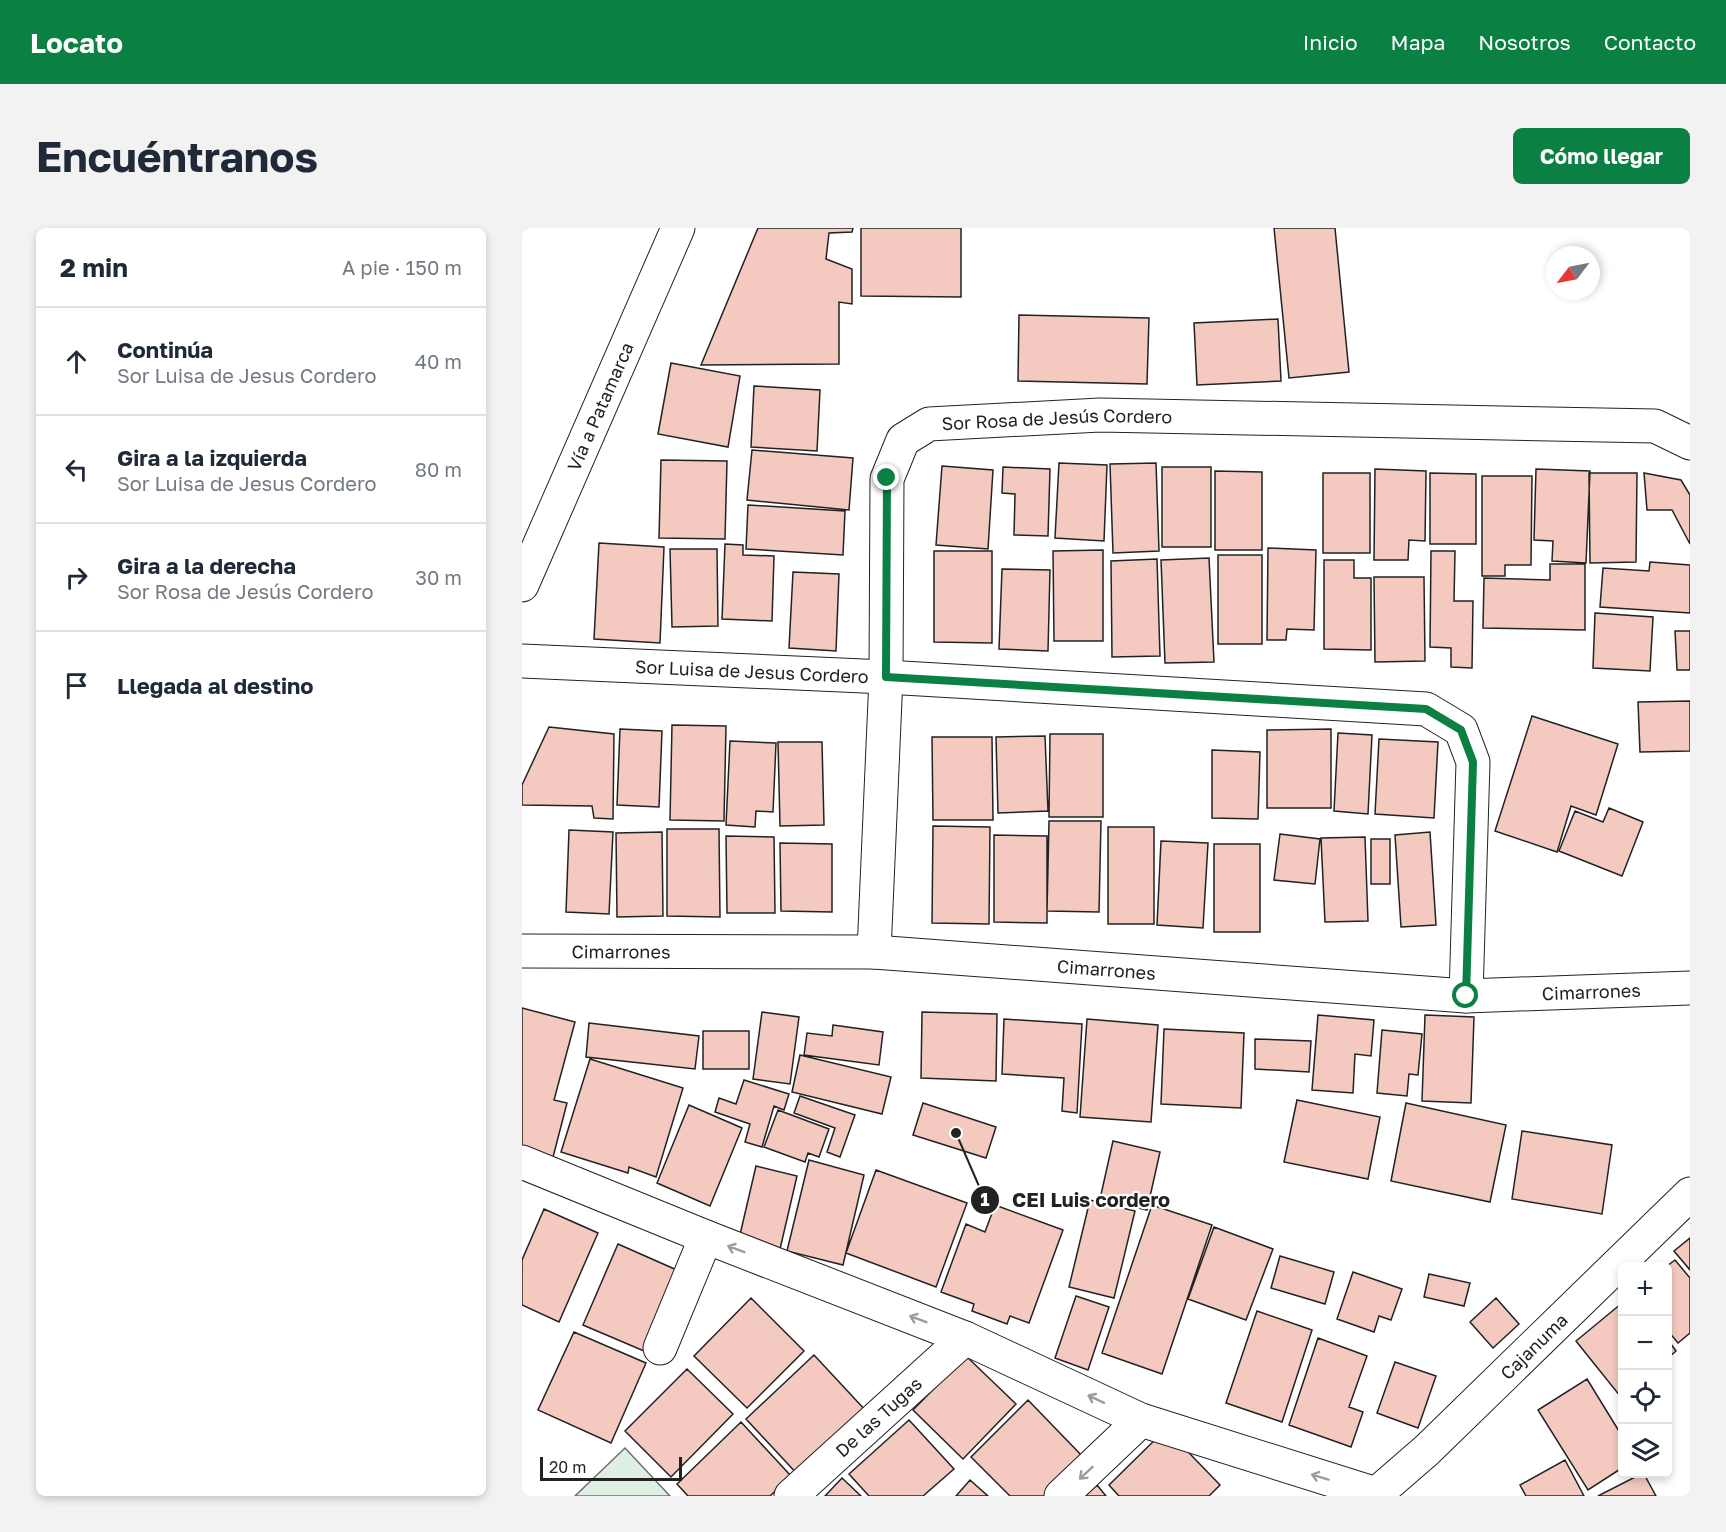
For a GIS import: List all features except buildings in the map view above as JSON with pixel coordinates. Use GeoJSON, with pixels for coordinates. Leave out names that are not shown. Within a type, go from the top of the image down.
{"type":"FeatureCollection","features":[{"type":"Feature","properties":{"kind":"street","name":"Vía a Patamarca"},"geometry":{"type":"LineString","coordinates":[[522,585],[678,228]]}},
{"type":"Feature","properties":{"kind":"street","name":"Sor Rosa de Jesús Cordero"},"geometry":{"type":"LineString","coordinates":[[874,952],[886,677],[887,478],[903,440],[929,424],[1100,415],[1655,426],[1690,443]]}},
{"type":"Feature","properties":{"kind":"street","name":"Sor Luisa de Jesus Cordero"},"geometry":{"type":"LineString","coordinates":[[522,661],[886,677],[1426,709],[1461,730],[1473,762],[1466,996]]}},
{"type":"Feature","properties":{"kind":"street","name":"Cimarrones"},"geometry":{"type":"LineString","coordinates":[[522,951],[874,952],[1466,996],[1690,988]]}},
{"type":"Feature","properties":{"kind":"street"},"geometry":{"type":"LineString","coordinates":[[526,1173],[706,1237],[965,1338],[1141,1420],[1375,1495]]}},
{"type":"Feature","properties":{"kind":"street","name":"Cajanuma"},"geometry":{"type":"LineString","coordinates":[[1375,1495],[1427,1450],[1690,1194]]}},
{"type":"Feature","properties":{"kind":"street"},"geometry":{"type":"LineString","coordinates":[[660,1348],[706,1237]]}},
{"type":"Feature","properties":{"kind":"street","name":"De las Tugas"},"geometry":{"type":"LineString","coordinates":[[792,1496],[965,1338]]}},
{"type":"Feature","properties":{"kind":"street"},"geometry":{"type":"LineString","coordinates":[[1061,1496],[1141,1420]]}},
{"type":"Feature","properties":{"kind":"green space"},"geometry":{"type":"Polygon","coordinates":[[[625,1448],[670,1496],[575,1496],[625,1448]]]}},
{"type":"Feature","properties":{"kind":"place","name":"CEI Luis cordero"},"geometry":{"type":"Point","coordinates":[956,1133]}},
{"type":"Feature","properties":{"kind":"route"},"geometry":{"type":"LineString","coordinates":[[887,478],[886,677],[1426,709],[1461,730],[1473,762],[1466,996]]}}]}
